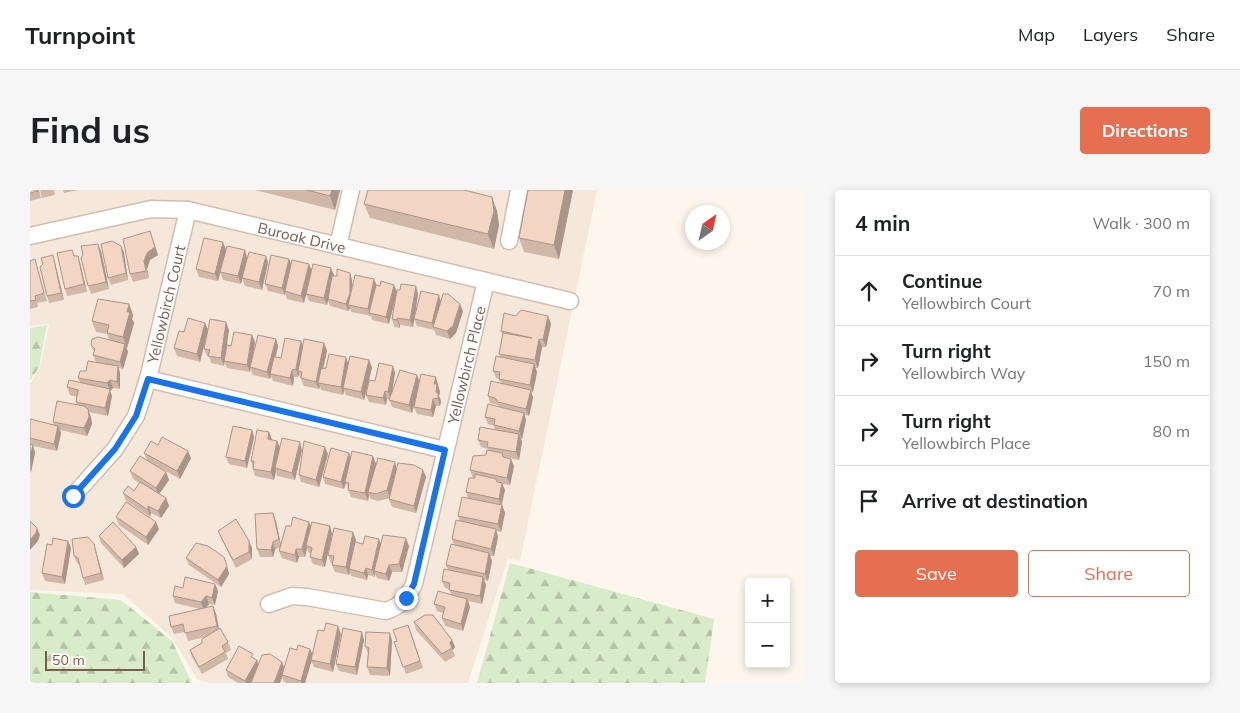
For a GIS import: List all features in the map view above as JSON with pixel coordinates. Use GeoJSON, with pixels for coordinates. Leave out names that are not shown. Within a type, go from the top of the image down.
{"type":"FeatureCollection","features":[{"type":"Feature","properties":{"kind":"street"},"geometry":{"type":"LineString","coordinates":[[338,246],[351,190]]}},
{"type":"Feature","properties":{"kind":"street"},"geometry":{"type":"LineString","coordinates":[[509,241],[519,190]]}},
{"type":"Feature","properties":{"kind":"street","name":"Buroak Drive"},"geometry":{"type":"LineString","coordinates":[[30,236],[151,209],[188,210],[570,301]]}},
{"type":"Feature","properties":{"kind":"street","name":"Yellowbirch Court"},"geometry":{"type":"LineString","coordinates":[[73,496],[115,449],[136,416],[148,379],[188,210]]}},
{"type":"Feature","properties":{"kind":"street","name":"Yellowbirch Place"},"geometry":{"type":"LineString","coordinates":[[269,604],[292,596],[386,611],[397,608],[406,598],[414,584],[486,281]]}},
{"type":"Feature","properties":{"kind":"street"},"geometry":{"type":"LineString","coordinates":[[148,379],[445,450]]}},
{"type":"Feature","properties":{"kind":"shaded area"},"geometry":{"type":"Polygon","coordinates":[[[30,190],[597,190],[520,561],[508,558],[468,683],[209,683],[197,679],[173,639],[123,594],[30,590],[30,384],[40,367],[49,324],[30,326],[30,190]]]}},
{"type":"Feature","properties":{"kind":"green space"},"geometry":{"type":"Polygon","coordinates":[[[47,325],[39,367],[30,381],[30,328],[47,325]]]}},
{"type":"Feature","properties":{"kind":"green space"},"geometry":{"type":"Polygon","coordinates":[[[510,563],[714,619],[705,683],[477,683],[510,563]]]}},
{"type":"Feature","properties":{"kind":"green space"},"geometry":{"type":"Polygon","coordinates":[[[30,592],[121,600],[172,641],[192,683],[30,683],[30,592]]]}},
{"type":"Feature","properties":{"kind":"building"},"geometry":{"type":"Polygon","coordinates":[[[30,190],[38,190],[38,191],[30,193],[30,190]]]}},
{"type":"Feature","properties":{"kind":"building"},"geometry":{"type":"Polygon","coordinates":[[[307,190],[332,190],[330,196],[307,190]]]}},
{"type":"Feature","properties":{"kind":"building"},"geometry":{"type":"Polygon","coordinates":[[[368,190],[464,190],[492,197],[494,211],[488,234],[364,204],[368,190]]]}},
{"type":"Feature","properties":{"kind":"building"},"geometry":{"type":"Polygon","coordinates":[[[528,190],[565,190],[554,245],[519,238],[528,190]]]}},
{"type":"Feature","properties":{"kind":"building"},"geometry":{"type":"Polygon","coordinates":[[[150,231],[155,247],[147,253],[144,261],[146,271],[130,274],[123,239],[150,231]]]}},
{"type":"Feature","properties":{"kind":"building"},"geometry":{"type":"Polygon","coordinates":[[[204,238],[223,242],[215,274],[196,269],[204,238]]]}},
{"type":"Feature","properties":{"kind":"building"},"geometry":{"type":"Polygon","coordinates":[[[112,241],[121,246],[126,273],[108,278],[101,244],[112,241]]]}},
{"type":"Feature","properties":{"kind":"building"},"geometry":{"type":"Polygon","coordinates":[[[98,244],[106,282],[88,286],[81,258],[83,254],[81,246],[98,244]]]}},
{"type":"Feature","properties":{"kind":"building"},"geometry":{"type":"Polygon","coordinates":[[[227,246],[245,250],[238,276],[220,272],[227,246]]]}},
{"type":"Feature","properties":{"kind":"building"},"geometry":{"type":"Polygon","coordinates":[[[72,250],[74,256],[78,256],[84,284],[65,289],[57,253],[72,250]]]}},
{"type":"Feature","properties":{"kind":"building"},"geometry":{"type":"Polygon","coordinates":[[[249,252],[266,256],[259,282],[242,278],[249,252]]]}},
{"type":"Feature","properties":{"kind":"building"},"geometry":{"type":"Polygon","coordinates":[[[53,255],[61,293],[47,296],[40,267],[43,264],[41,258],[53,255]]]}},
{"type":"Feature","properties":{"kind":"building"},"geometry":{"type":"Polygon","coordinates":[[[271,255],[289,259],[282,288],[265,284],[271,255]]]}},
{"type":"Feature","properties":{"kind":"building"},"geometry":{"type":"Polygon","coordinates":[[[35,259],[44,293],[35,296],[36,300],[30,301],[30,261],[35,259]]]}},
{"type":"Feature","properties":{"kind":"building"},"geometry":{"type":"Polygon","coordinates":[[[292,260],[309,264],[301,296],[285,291],[292,260]]]}},
{"type":"Feature","properties":{"kind":"building"},"geometry":{"type":"Polygon","coordinates":[[[313,264],[331,268],[324,298],[306,294],[313,264]]]}},
{"type":"Feature","properties":{"kind":"building"},"geometry":{"type":"Polygon","coordinates":[[[337,269],[350,273],[350,293],[346,304],[328,299],[332,276],[337,276],[337,269]]]}},
{"type":"Feature","properties":{"kind":"building"},"geometry":{"type":"Polygon","coordinates":[[[355,275],[374,279],[368,309],[348,305],[355,275]]]}},
{"type":"Feature","properties":{"kind":"building"},"geometry":{"type":"Polygon","coordinates":[[[381,281],[394,285],[386,317],[369,313],[376,285],[380,286],[381,281]]]}},
{"type":"Feature","properties":{"kind":"building"},"geometry":{"type":"Polygon","coordinates":[[[401,284],[416,286],[410,320],[392,319],[397,290],[400,290],[401,284]]]}},
{"type":"Feature","properties":{"kind":"building"},"geometry":{"type":"Polygon","coordinates":[[[421,291],[439,295],[432,323],[414,319],[421,291]]]}},
{"type":"Feature","properties":{"kind":"building"},"geometry":{"type":"Polygon","coordinates":[[[443,294],[448,294],[460,304],[453,326],[447,331],[433,327],[443,294]]]}},
{"type":"Feature","properties":{"kind":"building"},"geometry":{"type":"Polygon","coordinates":[[[98,299],[129,304],[127,312],[130,312],[123,337],[107,333],[109,325],[92,321],[98,299]]]}},
{"type":"Feature","properties":{"kind":"building"},"geometry":{"type":"Polygon","coordinates":[[[521,310],[548,316],[543,340],[539,339],[535,360],[499,354],[503,333],[532,338],[501,331],[504,313],[516,316],[521,310]]]}},
{"type":"Feature","properties":{"kind":"building"},"geometry":{"type":"Polygon","coordinates":[[[188,318],[205,323],[197,354],[174,348],[179,331],[184,332],[188,318]]]}},
{"type":"Feature","properties":{"kind":"building"},"geometry":{"type":"Polygon","coordinates":[[[210,319],[226,322],[221,358],[208,356],[210,350],[204,349],[210,319]]]}},
{"type":"Feature","properties":{"kind":"building"},"geometry":{"type":"Polygon","coordinates":[[[234,332],[252,335],[247,365],[224,361],[227,345],[231,346],[234,332]]]}},
{"type":"Feature","properties":{"kind":"building"},"geometry":{"type":"Polygon","coordinates":[[[258,335],[276,339],[267,372],[250,367],[258,335]]]}},
{"type":"Feature","properties":{"kind":"building"},"geometry":{"type":"Polygon","coordinates":[[[98,337],[125,344],[120,362],[93,355],[95,349],[91,345],[92,339],[98,337]]]}},
{"type":"Feature","properties":{"kind":"building"},"geometry":{"type":"Polygon","coordinates":[[[285,338],[301,341],[296,369],[292,370],[290,378],[270,374],[274,357],[281,358],[285,338]]]}},
{"type":"Feature","properties":{"kind":"building"},"geometry":{"type":"Polygon","coordinates":[[[304,339],[324,343],[316,382],[301,378],[302,372],[298,371],[304,339]]]}},
{"type":"Feature","properties":{"kind":"building"},"geometry":{"type":"Polygon","coordinates":[[[329,354],[346,357],[341,387],[318,383],[321,369],[326,368],[329,354]]]}},
{"type":"Feature","properties":{"kind":"building"},"geometry":{"type":"Polygon","coordinates":[[[350,356],[369,360],[361,392],[343,388],[350,356]]]}},
{"type":"Feature","properties":{"kind":"building"},"geometry":{"type":"Polygon","coordinates":[[[496,356],[534,364],[530,385],[499,379],[500,372],[493,371],[496,356]]]}},
{"type":"Feature","properties":{"kind":"building"},"geometry":{"type":"Polygon","coordinates":[[[88,361],[118,366],[117,382],[110,380],[107,383],[78,378],[80,371],[86,371],[88,361]]]}},
{"type":"Feature","properties":{"kind":"building"},"geometry":{"type":"Polygon","coordinates":[[[379,363],[393,366],[388,392],[385,391],[383,398],[366,395],[369,380],[375,381],[379,363]]]}},
{"type":"Feature","properties":{"kind":"building"},"geometry":{"type":"Polygon","coordinates":[[[400,370],[417,375],[409,405],[389,400],[400,370]]]}},
{"type":"Feature","properties":{"kind":"building"},"geometry":{"type":"Polygon","coordinates":[[[421,374],[436,377],[434,384],[437,384],[436,392],[438,393],[438,398],[433,399],[431,410],[414,407],[421,374]]]}},
{"type":"Feature","properties":{"kind":"building"},"geometry":{"type":"Polygon","coordinates":[[[69,380],[110,389],[105,408],[76,402],[78,390],[67,387],[69,380]]]}},
{"type":"Feature","properties":{"kind":"building"},"geometry":{"type":"Polygon","coordinates":[[[491,381],[531,390],[526,409],[498,402],[495,398],[488,396],[491,381]]]}},
{"type":"Feature","properties":{"kind":"building"},"geometry":{"type":"Polygon","coordinates":[[[57,401],[84,406],[88,409],[89,417],[84,428],[53,422],[57,401]]]}},
{"type":"Feature","properties":{"kind":"building"},"geometry":{"type":"Polygon","coordinates":[[[488,404],[524,413],[519,431],[494,425],[495,419],[485,417],[488,404]]]}},
{"type":"Feature","properties":{"kind":"building"},"geometry":{"type":"Polygon","coordinates":[[[30,419],[58,426],[54,444],[30,438],[30,419]]]}},
{"type":"Feature","properties":{"kind":"building"},"geometry":{"type":"Polygon","coordinates":[[[233,426],[252,430],[245,461],[226,457],[233,426]]]}},
{"type":"Feature","properties":{"kind":"building"},"geometry":{"type":"Polygon","coordinates":[[[480,427],[519,434],[516,452],[487,447],[488,442],[478,440],[480,427]]]}},
{"type":"Feature","properties":{"kind":"building"},"geometry":{"type":"Polygon","coordinates":[[[257,430],[269,432],[268,439],[277,441],[271,472],[253,469],[254,461],[251,461],[257,430]]]}},
{"type":"Feature","properties":{"kind":"building"},"geometry":{"type":"Polygon","coordinates":[[[162,437],[188,451],[177,471],[144,453],[151,441],[158,445],[162,437]]]}},
{"type":"Feature","properties":{"kind":"building"},"geometry":{"type":"Polygon","coordinates":[[[282,438],[300,442],[292,473],[275,468],[282,438]]]}},
{"type":"Feature","properties":{"kind":"building"},"geometry":{"type":"Polygon","coordinates":[[[304,441],[325,447],[316,480],[299,475],[304,441]]]}},
{"type":"Feature","properties":{"kind":"building"},"geometry":{"type":"Polygon","coordinates":[[[30,444],[33,445],[30,456],[30,444]]]}},
{"type":"Feature","properties":{"kind":"building"},"geometry":{"type":"Polygon","coordinates":[[[331,448],[349,453],[341,482],[323,477],[331,448]]]}},
{"type":"Feature","properties":{"kind":"building"},"geometry":{"type":"Polygon","coordinates":[[[487,450],[502,453],[503,457],[511,459],[507,478],[470,470],[473,456],[486,455],[487,450]]]}},
{"type":"Feature","properties":{"kind":"building"},"geometry":{"type":"Polygon","coordinates":[[[352,451],[373,456],[365,493],[348,490],[349,483],[345,482],[352,451]]]}},
{"type":"Feature","properties":{"kind":"building"},"geometry":{"type":"Polygon","coordinates":[[[140,456],[166,472],[156,488],[130,471],[140,456]]]}},
{"type":"Feature","properties":{"kind":"building"},"geometry":{"type":"Polygon","coordinates":[[[378,458],[395,462],[387,490],[376,494],[368,492],[378,458]]]}},
{"type":"Feature","properties":{"kind":"building"},"geometry":{"type":"Polygon","coordinates":[[[398,463],[414,465],[423,470],[414,506],[389,499],[398,463]]]}},
{"type":"Feature","properties":{"kind":"building"},"geometry":{"type":"Polygon","coordinates":[[[475,474],[496,479],[497,482],[502,483],[499,499],[466,492],[469,478],[475,478],[475,474]]]}},
{"type":"Feature","properties":{"kind":"building"},"geometry":{"type":"Polygon","coordinates":[[[140,482],[166,498],[158,511],[148,506],[148,510],[123,493],[128,486],[134,491],[140,482]]]}},
{"type":"Feature","properties":{"kind":"building"},"geometry":{"type":"Polygon","coordinates":[[[462,497],[502,505],[498,524],[458,516],[462,497]]]}},
{"type":"Feature","properties":{"kind":"building"},"geometry":{"type":"Polygon","coordinates":[[[126,502],[156,522],[146,537],[116,517],[126,502]]]}},
{"type":"Feature","properties":{"kind":"building"},"geometry":{"type":"Polygon","coordinates":[[[273,513],[279,539],[273,542],[271,550],[257,549],[255,514],[273,513]]]}},
{"type":"Feature","properties":{"kind":"building"},"geometry":{"type":"Polygon","coordinates":[[[293,517],[309,522],[302,549],[296,549],[295,555],[279,551],[286,526],[291,526],[293,517]]]}},
{"type":"Feature","properties":{"kind":"building"},"geometry":{"type":"Polygon","coordinates":[[[236,519],[249,541],[249,552],[233,560],[218,531],[236,519]]]}},
{"type":"Feature","properties":{"kind":"building"},"geometry":{"type":"Polygon","coordinates":[[[456,520],[496,529],[491,549],[452,539],[456,520]]]}},
{"type":"Feature","properties":{"kind":"building"},"geometry":{"type":"Polygon","coordinates":[[[30,521],[37,528],[36,533],[30,540],[30,521]]]}},
{"type":"Feature","properties":{"kind":"building"},"geometry":{"type":"Polygon","coordinates":[[[113,522],[136,547],[122,560],[99,536],[113,522]]]}},
{"type":"Feature","properties":{"kind":"building"},"geometry":{"type":"Polygon","coordinates":[[[312,522],[330,526],[322,560],[310,557],[312,548],[306,545],[312,522]]]}},
{"type":"Feature","properties":{"kind":"building"},"geometry":{"type":"Polygon","coordinates":[[[334,528],[353,532],[346,567],[332,565],[334,556],[328,555],[334,528]]]}},
{"type":"Feature","properties":{"kind":"building"},"geometry":{"type":"Polygon","coordinates":[[[383,535],[406,538],[399,564],[389,565],[386,574],[374,571],[383,535]]]}},
{"type":"Feature","properties":{"kind":"building"},"geometry":{"type":"Polygon","coordinates":[[[365,536],[379,539],[372,570],[366,568],[364,573],[349,569],[355,542],[363,544],[365,536]]]}},
{"type":"Feature","properties":{"kind":"building"},"geometry":{"type":"Polygon","coordinates":[[[88,537],[94,544],[101,573],[83,578],[78,558],[74,556],[72,539],[88,537]]]}},
{"type":"Feature","properties":{"kind":"building"},"geometry":{"type":"Polygon","coordinates":[[[53,538],[68,541],[62,577],[42,573],[47,544],[52,545],[53,538]]]}},
{"type":"Feature","properties":{"kind":"building"},"geometry":{"type":"Polygon","coordinates":[[[196,543],[208,546],[224,557],[227,566],[218,580],[186,558],[196,543]]]}},
{"type":"Feature","properties":{"kind":"building"},"geometry":{"type":"Polygon","coordinates":[[[451,544],[489,553],[485,574],[446,565],[451,544]]]}},
{"type":"Feature","properties":{"kind":"building"},"geometry":{"type":"Polygon","coordinates":[[[444,569],[483,577],[480,596],[449,590],[450,583],[442,581],[444,569]]]}},
{"type":"Feature","properties":{"kind":"building"},"geometry":{"type":"Polygon","coordinates":[[[185,577],[215,584],[212,598],[206,596],[201,602],[173,596],[175,586],[183,588],[185,577]]]}},
{"type":"Feature","properties":{"kind":"building"},"geometry":{"type":"Polygon","coordinates":[[[438,591],[467,599],[461,624],[442,618],[445,607],[434,604],[438,591]]]}},
{"type":"Feature","properties":{"kind":"building"},"geometry":{"type":"Polygon","coordinates":[[[213,606],[217,626],[185,633],[183,624],[171,627],[169,616],[213,606]]]}},
{"type":"Feature","properties":{"kind":"building"},"geometry":{"type":"Polygon","coordinates":[[[425,615],[433,615],[452,640],[450,643],[452,648],[442,654],[414,622],[425,615]]]}},
{"type":"Feature","properties":{"kind":"building"},"geometry":{"type":"Polygon","coordinates":[[[326,623],[338,626],[330,664],[311,660],[318,630],[324,631],[326,623]]]}},
{"type":"Feature","properties":{"kind":"building"},"geometry":{"type":"Polygon","coordinates":[[[408,625],[420,661],[403,667],[394,642],[397,641],[393,630],[408,625]]]}},
{"type":"Feature","properties":{"kind":"building"},"geometry":{"type":"Polygon","coordinates":[[[220,628],[228,642],[222,646],[225,652],[199,667],[190,650],[202,643],[202,639],[220,628]]]}},
{"type":"Feature","properties":{"kind":"building"},"geometry":{"type":"Polygon","coordinates":[[[343,628],[362,632],[355,667],[336,664],[343,628]]]}},
{"type":"Feature","properties":{"kind":"building"},"geometry":{"type":"Polygon","coordinates":[[[366,632],[390,633],[387,668],[367,667],[369,648],[365,646],[366,632]]]}},
{"type":"Feature","properties":{"kind":"building"},"geometry":{"type":"Polygon","coordinates":[[[298,645],[310,649],[301,681],[282,675],[290,648],[297,650],[298,645]]]}},
{"type":"Feature","properties":{"kind":"building"},"geometry":{"type":"Polygon","coordinates":[[[239,646],[253,654],[251,657],[257,660],[245,681],[226,670],[239,646]]]}},
{"type":"Feature","properties":{"kind":"building"},"geometry":{"type":"Polygon","coordinates":[[[270,654],[282,662],[274,683],[251,683],[262,655],[270,654]]]}},
{"type":"Feature","properties":{"kind":"route"},"geometry":{"type":"LineString","coordinates":[[73,496],[115,449],[136,416],[148,379],[445,450],[414,584],[406,598]]}}]}
